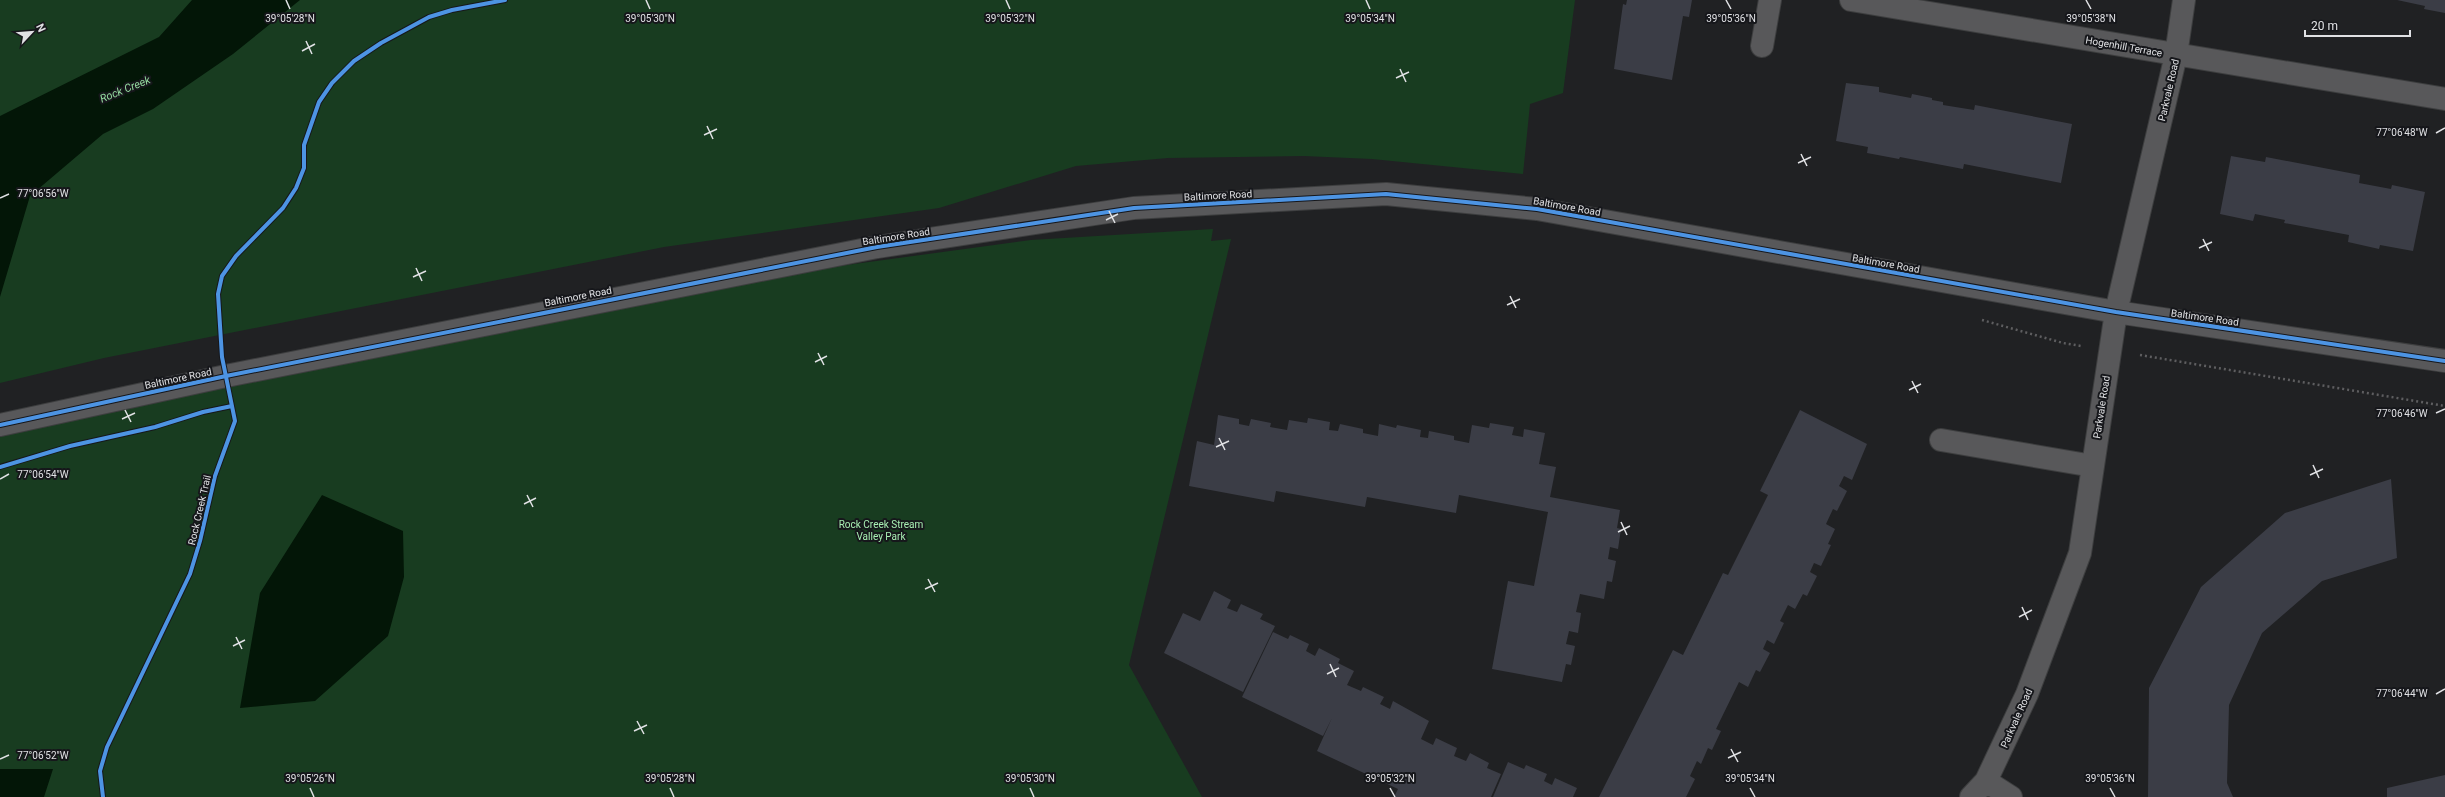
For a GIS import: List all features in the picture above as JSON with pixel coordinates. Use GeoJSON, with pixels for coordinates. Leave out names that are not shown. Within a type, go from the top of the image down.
{"type":"FeatureCollection","features":[{"type":"Feature","properties":{"kind":"street"},"geometry":{"type":"LineString","coordinates":[[1762,46],[1770,0]]}},
{"type":"Feature","properties":{"kind":"street","name":"Hogenhill Terrace"},"geometry":{"type":"LineString","coordinates":[[1851,0],[2445,99]]}},
{"type":"Feature","properties":{"kind":"street","name":"Parkvale Road"},"geometry":{"type":"LineString","coordinates":[[1971,797],[1986,781],[2027,694],[2080,552],[2116,312],[2176,54],[2184,0]]}},
{"type":"Feature","properties":{"kind":"street","name":"Baltimore Road"},"geometry":{"type":"LineString","coordinates":[[0,426],[226,376],[643,291],[876,247],[1134,208],[1386,194],[1537,209],[2116,312],[2445,361]]}},
{"type":"Feature","properties":{"kind":"street"},"geometry":{"type":"LineString","coordinates":[[1941,440],[2093,466]]}},
{"type":"Feature","properties":{"kind":"street"},"geometry":{"type":"LineString","coordinates":[[1986,781],[2011,797]]}},
{"type":"Feature","properties":{"kind":"path"},"geometry":{"type":"LineString","coordinates":[[1980,320],[2062,343],[2445,406]]}},
{"type":"Feature","properties":{"kind":"green space"},"geometry":{"type":"Polygon","coordinates":[[[0,0],[1575,0],[1563,93],[1530,104],[1523,174],[1372,159],[1304,156],[1168,158],[1076,166],[939,208],[664,247],[104,358],[0,383],[0,0]]]}},
{"type":"Feature","properties":{"kind":"green space","name":"Rock Creek Stream Valley Park"},"geometry":{"type":"Polygon","coordinates":[[[1213,229],[1211,241],[1231,239],[1129,665],[1202,797],[0,797],[0,427],[759,277],[1031,240],[1213,229]]]}},
{"type":"Feature","properties":{"kind":"water","name":"Rock Creek"},"geometry":{"type":"Polygon","coordinates":[[[192,0],[300,0],[233,54],[153,109],[103,134],[30,196],[0,297],[0,116],[159,37],[192,0]]]}},
{"type":"Feature","properties":{"kind":"water"},"geometry":{"type":"Polygon","coordinates":[[[322,495],[403,531],[404,577],[388,636],[315,701],[240,708],[260,593],[322,495]]]}},
{"type":"Feature","properties":{"kind":"water"},"geometry":{"type":"Polygon","coordinates":[[[0,769],[53,769],[44,797],[0,797],[0,769]]]}},
{"type":"Feature","properties":{"kind":"building"},"geometry":{"type":"Polygon","coordinates":[[[1627,0],[1692,0],[1689,17],[1683,16],[1672,80],[1614,69],[1623,4],[1626,5],[1627,0]]]}},
{"type":"Feature","properties":{"kind":"building"},"geometry":{"type":"Polygon","coordinates":[[[2397,0],[2445,0],[2445,13],[2424,9],[2425,6],[2397,0]]]}},
{"type":"Feature","properties":{"kind":"building"},"geometry":{"type":"Polygon","coordinates":[[[1846,83],[1879,87],[1879,92],[1911,98],[1912,94],[1932,98],[1932,100],[1943,102],[1943,105],[1974,110],[1975,105],[2072,124],[2061,183],[1964,164],[1963,169],[1900,157],[1899,159],[1867,153],[1868,147],[1836,141],[1846,83]]]}},
{"type":"Feature","properties":{"kind":"building"},"geometry":{"type":"Polygon","coordinates":[[[2231,156],[2265,162],[2266,157],[2360,175],[2359,183],[2391,189],[2392,185],[2425,192],[2413,251],[2380,245],[2379,249],[2348,242],[2349,235],[2284,223],[2285,220],[2255,214],[2253,221],[2220,214],[2231,156]]]}},
{"type":"Feature","properties":{"kind":"building"},"geometry":{"type":"Polygon","coordinates":[[[1800,410],[1867,444],[1852,480],[1844,476],[1839,486],[1847,491],[1837,511],[1833,509],[1826,524],[1835,529],[1828,544],[1831,545],[1821,566],[1814,563],[1810,572],[1817,576],[1807,596],[1803,594],[1795,609],[1788,605],[1780,621],[1784,623],[1774,644],[1767,640],[1763,649],[1770,653],[1760,672],[1756,670],[1748,687],[1739,682],[1716,729],[1721,731],[1712,750],[1708,748],[1701,764],[1697,761],[1690,776],[1695,779],[1686,797],[1599,797],[1673,650],[1683,655],[1723,573],[1728,575],[1768,495],[1760,491],[1800,410]]]}},
{"type":"Feature","properties":{"kind":"building"},"geometry":{"type":"Polygon","coordinates":[[[1218,415],[1239,419],[1239,424],[1249,426],[1251,419],[1271,423],[1270,427],[1287,430],[1289,420],[1307,423],[1308,418],[1330,422],[1329,430],[1338,431],[1340,424],[1363,429],[1363,433],[1378,436],[1379,424],[1396,428],[1397,425],[1421,430],[1420,437],[1428,438],[1429,431],[1454,436],[1454,440],[1469,443],[1472,425],[1489,428],[1490,423],[1514,427],[1512,435],[1523,437],[1524,429],[1545,433],[1539,464],[1556,467],[1550,497],[1620,510],[1617,528],[1621,529],[1618,549],[1610,547],[1608,559],[1616,561],[1612,582],[1607,581],[1604,599],[1580,594],[1576,612],[1581,613],[1578,633],[1569,631],[1566,644],[1575,646],[1571,665],[1566,664],[1562,682],[1492,669],[1508,581],[1534,586],[1548,512],[1459,495],[1456,513],[1367,497],[1365,507],[1276,491],[1274,502],[1189,486],[1197,441],[1214,445],[1218,415]]]}},
{"type":"Feature","properties":{"kind":"building"},"geometry":{"type":"Polygon","coordinates":[[[2391,479],[2397,558],[2322,581],[2262,633],[2229,705],[2227,783],[2233,797],[2148,797],[2149,688],[2201,587],[2285,513],[2391,479]]]}},
{"type":"Feature","properties":{"kind":"building"},"geometry":{"type":"Polygon","coordinates":[[[1214,591],[1231,600],[1227,608],[1237,612],[1241,604],[1263,614],[1260,619],[1275,626],[1243,692],[1164,653],[1183,613],[1200,621],[1214,591]]]}},
{"type":"Feature","properties":{"kind":"building"},"geometry":{"type":"Polygon","coordinates":[[[1273,632],[1288,639],[1290,635],[1309,644],[1306,651],[1315,656],[1319,648],[1340,659],[1338,663],[1354,671],[1347,685],[1361,691],[1363,687],[1384,697],[1380,704],[1390,709],[1393,701],[1429,721],[1421,739],[1433,745],[1436,738],[1457,748],[1454,756],[1466,761],[1470,753],[1489,763],[1487,768],[1501,774],[1491,797],[1394,797],[1398,789],[1317,751],[1332,718],[1323,736],[1242,697],[1273,632]]]}},
{"type":"Feature","properties":{"kind":"building"},"geometry":{"type":"Polygon","coordinates":[[[1508,762],[1524,769],[1526,765],[1547,774],[1544,781],[1552,785],[1555,778],[1577,788],[1573,797],[1493,797],[1508,762]]]}},
{"type":"Feature","properties":{"kind":"building"},"geometry":{"type":"Polygon","coordinates":[[[2445,775],[2445,797],[2387,797],[2387,788],[2445,775]]]}},
{"type":"Feature","properties":{"kind":"cycle path","name":"Rock Creek Trail"},"geometry":{"type":"LineString","coordinates":[[103,797],[100,771],[107,747],[190,574],[200,541],[215,476],[235,421],[222,357],[218,294],[222,276],[236,256],[283,208],[296,188],[304,168],[304,145],[319,102],[332,83],[354,61],[381,43],[429,17],[452,10],[505,0]]}},
{"type":"Feature","properties":{"kind":"cycle path"},"geometry":{"type":"LineString","coordinates":[[0,425],[226,376],[877,247],[1134,208],[1386,194],[1537,209],[2116,312],[2445,361]]}},
{"type":"Feature","properties":{"kind":"cycle path"},"geometry":{"type":"LineString","coordinates":[[0,467],[70,446],[155,427],[203,412],[232,406]]}}]}
